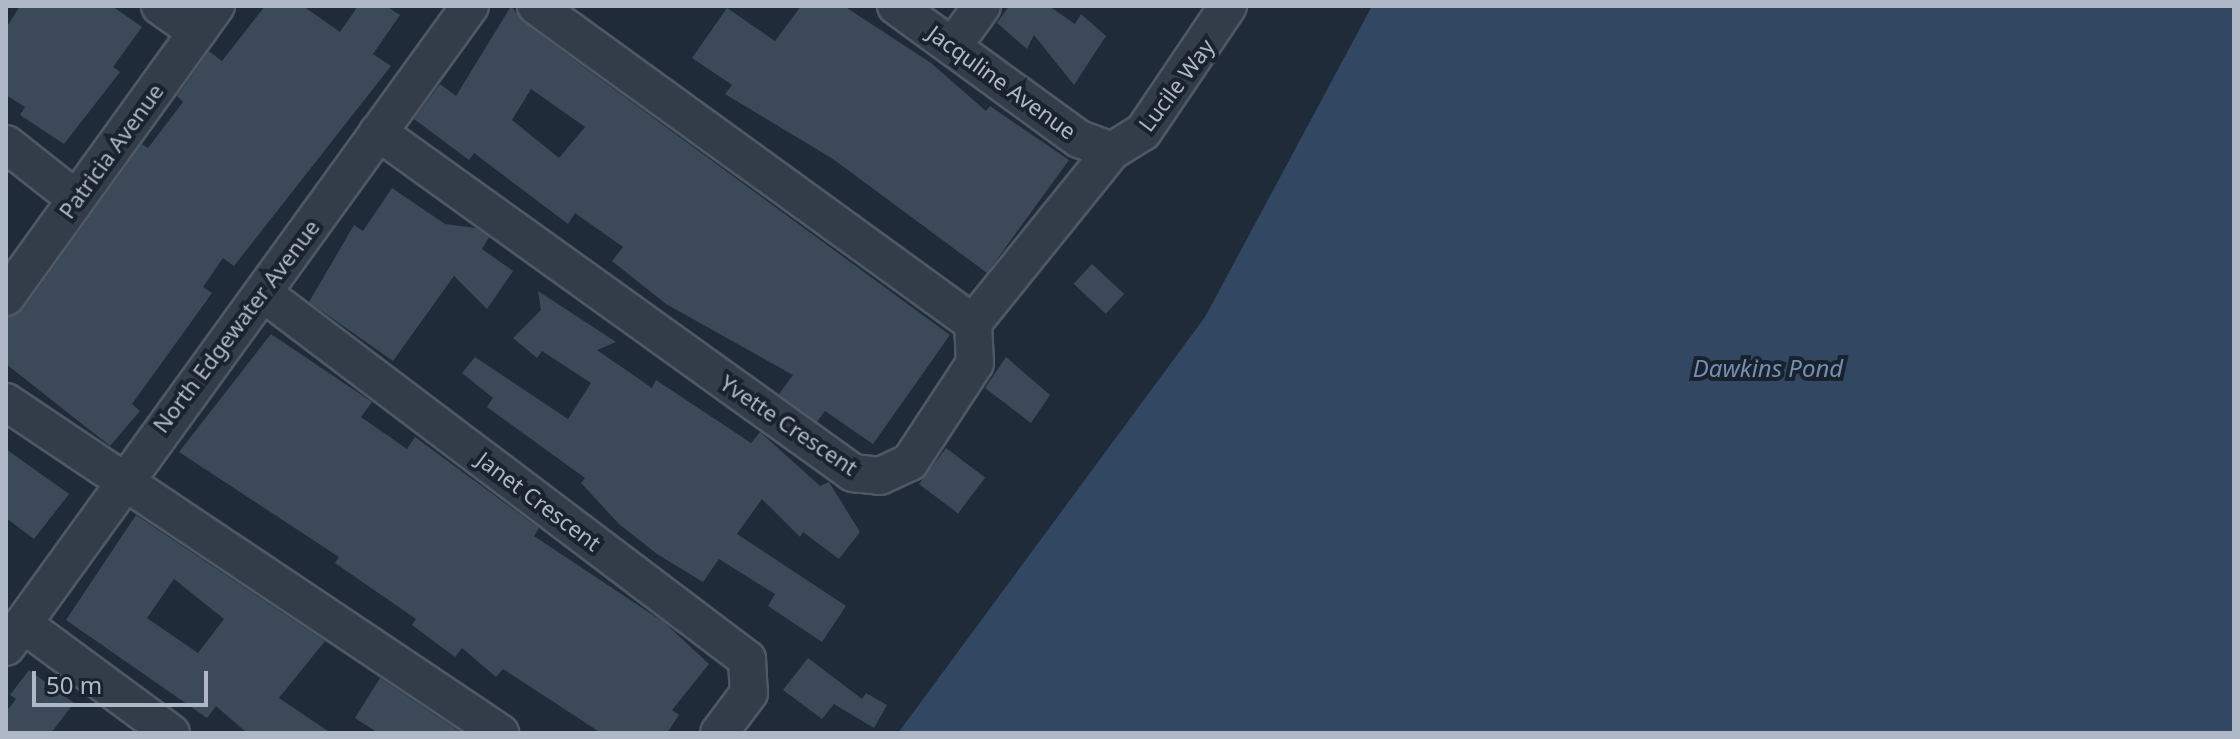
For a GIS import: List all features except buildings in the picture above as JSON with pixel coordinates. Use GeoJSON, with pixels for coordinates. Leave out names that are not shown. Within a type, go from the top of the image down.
{"type":"FeatureCollection","features":[{"type":"Feature","properties":{"kind":"street"},"geometry":{"type":"LineString","coordinates":[[160,6],[206,19]]}},
{"type":"Feature","properties":{"kind":"street"},"geometry":{"type":"LineString","coordinates":[[536,6],[973,323]]}},
{"type":"Feature","properties":{"kind":"street","name":"Jacquline Avenue"},"geometry":{"type":"LineString","coordinates":[[896,6],[1079,139],[1112,151]]}},
{"type":"Feature","properties":{"kind":"street"},"geometry":{"type":"LineString","coordinates":[[953,46],[982,6]]}},
{"type":"Feature","properties":{"kind":"street","name":"Lucile Way"},"geometry":{"type":"LineString","coordinates":[[973,323],[1112,151],[1143,132],[1228,6]]}},
{"type":"Feature","properties":{"kind":"street","name":"North Edgewater Avenue"},"geometry":{"type":"LineString","coordinates":[[14,636],[118,484],[263,293],[378,132],[461,9]]}},
{"type":"Feature","properties":{"kind":"street","name":"Patricia Avenue"},"geometry":{"type":"LineString","coordinates":[[6,297],[206,19]]}},
{"type":"Feature","properties":{"kind":"street","name":"Yvette Crescent"},"geometry":{"type":"LineString","coordinates":[[378,132],[853,473],[880,476],[910,462],[975,363],[973,323]]}},
{"type":"Feature","properties":{"kind":"street"},"geometry":{"type":"LineString","coordinates":[[6,144],[76,199]]}},
{"type":"Feature","properties":{"kind":"street","name":"Janet Crescent"},"geometry":{"type":"LineString","coordinates":[[263,293],[747,659],[749,693],[719,733]]}},
{"type":"Feature","properties":{"kind":"street"},"geometry":{"type":"LineString","coordinates":[[6,402],[118,484],[500,733]]}},
{"type":"Feature","properties":{"kind":"street"},"geometry":{"type":"LineString","coordinates":[[14,636],[171,733]]}},
{"type":"Feature","properties":{"kind":"water","name":"Dawkins Pond"},"geometry":{"type":"Polygon","coordinates":[[[1372,6],[2234,6],[2234,733],[898,733],[1205,317],[1372,6]]]}}]}
